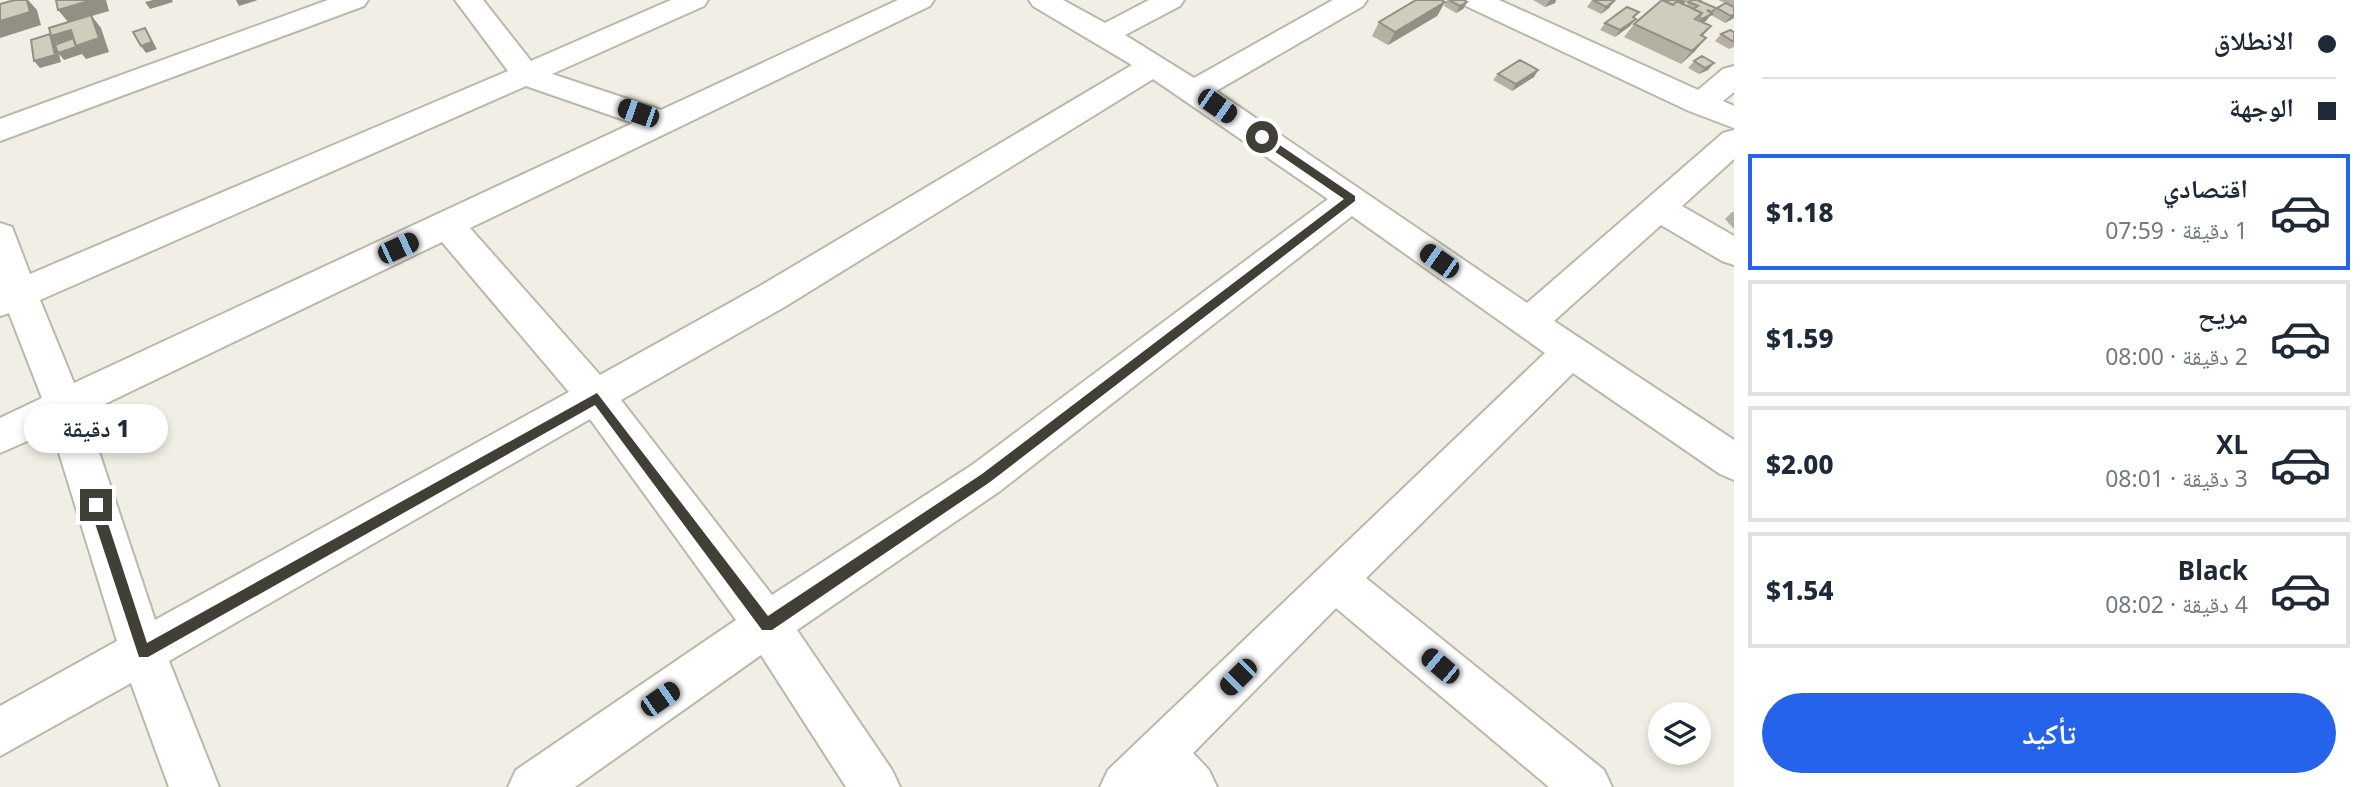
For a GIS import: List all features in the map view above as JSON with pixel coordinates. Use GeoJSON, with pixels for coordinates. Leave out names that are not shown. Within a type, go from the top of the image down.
{"type":"FeatureCollection","features":[{"type":"Feature","properties":{"kind":"street"},"geometry":{"type":"LineString","coordinates":[[0,130],[354,0]]}},
{"type":"Feature","properties":{"kind":"street"},"geometry":{"type":"LineString","coordinates":[[468,0],[527,76],[660,121]]}},
{"type":"Feature","properties":{"kind":"street"},"geometry":{"type":"LineString","coordinates":[[9,298],[527,76],[694,0]]}},
{"type":"Feature","properties":{"kind":"street"},"geometry":{"type":"LineString","coordinates":[[0,436],[920,0]]}},
{"type":"Feature","properties":{"kind":"street"},"geometry":{"type":"LineString","coordinates":[[1043,0],[1106,34],[1194,91],[1528,323],[1734,461]]}},
{"type":"Feature","properties":{"kind":"street"},"geometry":{"type":"LineString","coordinates":[[1106,34],[1170,0]]}},
{"type":"Feature","properties":{"kind":"street"},"geometry":{"type":"LineString","coordinates":[[1194,91],[1353,0]]}},
{"type":"Feature","properties":{"kind":"street"},"geometry":{"type":"LineString","coordinates":[[1491,3],[1734,118]]}},
{"type":"Feature","properties":{"kind":"street"},"geometry":{"type":"LineString","coordinates":[[0,732],[774,296],[1154,65]]}},
{"type":"Feature","properties":{"kind":"street"},"geometry":{"type":"LineString","coordinates":[[1700,104],[1734,76]]}},
{"type":"Feature","properties":{"kind":"street"},"geometry":{"type":"LineString","coordinates":[[1528,323],[1734,141]]}},
{"type":"Feature","properties":{"kind":"street"},"geometry":{"type":"LineString","coordinates":[[533,787],[986,478],[1351,199]]}},
{"type":"Feature","properties":{"kind":"street"},"geometry":{"type":"LineString","coordinates":[[1660,209],[1734,252]]}},
{"type":"Feature","properties":{"kind":"street"},"geometry":{"type":"LineString","coordinates":[[447,225],[597,398],[767,625],[875,787]]}},
{"type":"Feature","properties":{"kind":"street"},"geometry":{"type":"LineString","coordinates":[[0,236],[9,298],[64,406],[144,652],[194,787]]}},
{"type":"Feature","properties":{"kind":"street"},"geometry":{"type":"LineString","coordinates":[[1125,787],[1176,771],[1335,579],[1571,352]]}},
{"type":"Feature","properties":{"kind":"street"},"geometry":{"type":"LineString","coordinates":[[1335,579],[1587,787]]}},
{"type":"Feature","properties":{"kind":"building"},"geometry":{"type":"Polygon","coordinates":[[[27,0],[30,12],[0,21],[0,4],[27,0]]]}},
{"type":"Feature","properties":{"kind":"building"},"geometry":{"type":"Polygon","coordinates":[[[56,0],[92,0],[58,10],[56,0]]]}},
{"type":"Feature","properties":{"kind":"building"},"geometry":{"type":"Polygon","coordinates":[[[1416,0],[1445,2],[1395,32],[1379,22],[1416,0]]]}},
{"type":"Feature","properties":{"kind":"building"},"geometry":{"type":"Polygon","coordinates":[[[1449,0],[1464,0],[1467,2],[1460,6],[1449,0]]]}},
{"type":"Feature","properties":{"kind":"building"},"geometry":{"type":"Polygon","coordinates":[[[1593,0],[1611,0],[1614,1],[1606,7],[1593,0]]]}},
{"type":"Feature","properties":{"kind":"building"},"geometry":{"type":"Polygon","coordinates":[[[1662,0],[1673,5],[1677,1],[1702,13],[1695,19],[1711,26],[1701,35],[1706,38],[1692,51],[1634,24],[1662,0]]]}},
{"type":"Feature","properties":{"kind":"building"},"geometry":{"type":"Polygon","coordinates":[[[1664,0],[1680,0],[1684,2],[1682,4],[1677,1],[1673,5],[1664,0]]]}},
{"type":"Feature","properties":{"kind":"building"},"geometry":{"type":"Polygon","coordinates":[[[1692,0],[1716,8],[1712,12],[1707,10],[1712,14],[1702,19],[1699,17],[1702,13],[1693,9],[1698,6],[1689,2],[1692,0]]]}},
{"type":"Feature","properties":{"kind":"building"},"geometry":{"type":"Polygon","coordinates":[[[1726,3],[1734,7],[1734,14],[1731,16],[1717,8],[1726,3]]]}},
{"type":"Feature","properties":{"kind":"building"},"geometry":{"type":"Polygon","coordinates":[[[1627,7],[1639,12],[1633,17],[1636,19],[1620,30],[1605,23],[1627,7]]]}},
{"type":"Feature","properties":{"kind":"building"},"geometry":{"type":"Polygon","coordinates":[[[91,15],[99,38],[76,46],[71,30],[51,36],[49,28],[91,15]]]}},
{"type":"Feature","properties":{"kind":"building"},"geometry":{"type":"Polygon","coordinates":[[[145,28],[152,42],[141,46],[133,32],[145,28]]]}},
{"type":"Feature","properties":{"kind":"building"},"geometry":{"type":"Polygon","coordinates":[[[1730,30],[1734,32],[1734,42],[1721,34],[1730,30]]]}},
{"type":"Feature","properties":{"kind":"building"},"geometry":{"type":"Polygon","coordinates":[[[50,34],[55,55],[34,61],[31,40],[50,34]]]}},
{"type":"Feature","properties":{"kind":"building"},"geometry":{"type":"Polygon","coordinates":[[[73,38],[76,47],[58,53],[55,45],[73,38]]]}},
{"type":"Feature","properties":{"kind":"building"},"geometry":{"type":"Polygon","coordinates":[[[1702,56],[1714,63],[1705,68],[1694,61],[1702,56]]]}},
{"type":"Feature","properties":{"kind":"building"},"geometry":{"type":"Polygon","coordinates":[[[1520,60],[1538,70],[1516,84],[1498,74],[1520,60]]]}},
{"type":"Feature","properties":{"kind":"route"},"geometry":{"type":"LineString","coordinates":[[96,505],[144,652],[597,398],[767,625],[986,478],[1119,379],[1351,199],[1262,137]]}}]}
